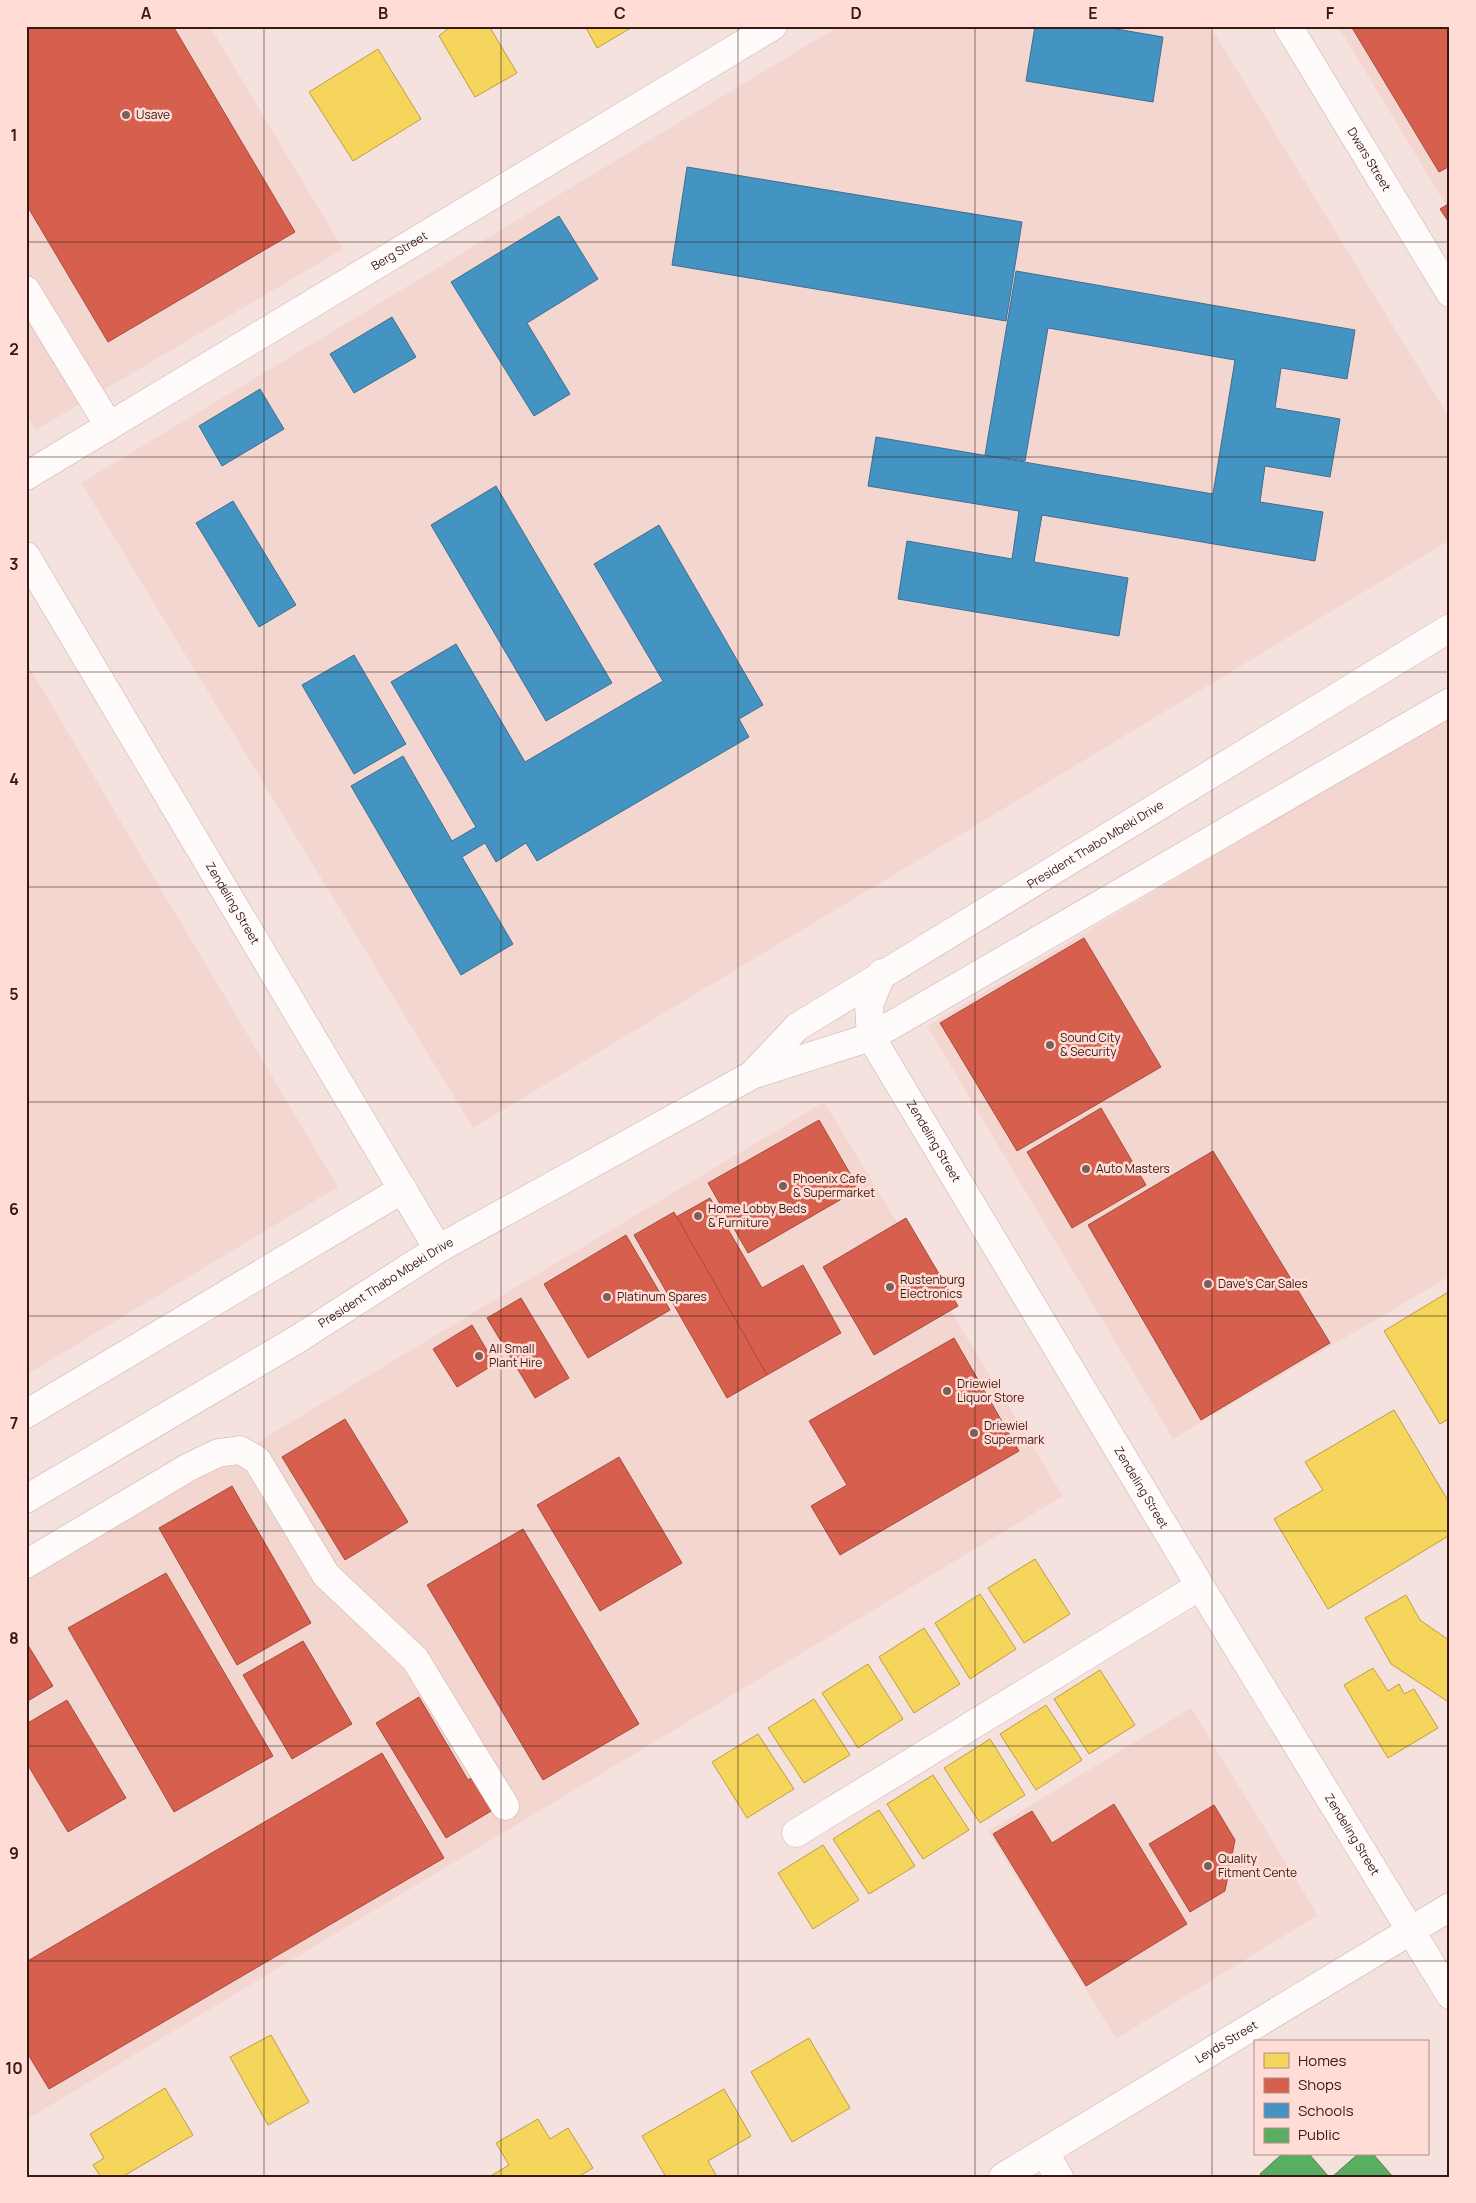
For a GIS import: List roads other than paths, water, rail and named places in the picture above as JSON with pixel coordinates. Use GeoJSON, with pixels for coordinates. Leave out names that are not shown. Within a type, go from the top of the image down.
{"type":"FeatureCollection","features":[{"type":"Feature","properties":{"kind":"street","name":"Berg Street"},"geometry":{"type":"LineString","coordinates":[[26,476],[773,26]]}},
{"type":"Feature","properties":{"kind":"street","name":"Dwars Street"},"geometry":{"type":"LineString","coordinates":[[1288,26],[1450,293]]}},
{"type":"Feature","properties":{"kind":"street"},"geometry":{"type":"LineString","coordinates":[[26,290],[109,426]]}},
{"type":"Feature","properties":{"kind":"street","name":"Zendeling Street"},"geometry":{"type":"LineString","coordinates":[[26,556],[438,1250]]}},
{"type":"Feature","properties":{"kind":"street","name":"President Thabo Mbeki Drive"},"geometry":{"type":"LineString","coordinates":[[752,1075],[797,1026],[1450,628]]}},
{"type":"Feature","properties":{"kind":"street","name":"President Thabo Mbeki Drive"},"geometry":{"type":"LineString","coordinates":[[26,1500],[296,1340],[438,1250],[752,1075],[877,1033],[1450,702]]}},
{"type":"Feature","properties":{"kind":"street","name":"Zendeling Street"},"geometry":{"type":"LineString","coordinates":[[882,973],[869,1005],[877,1033],[1200,1586],[1418,1926],[1450,1995]]}},
{"type":"Feature","properties":{"kind":"street"},"geometry":{"type":"LineString","coordinates":[[877,1033],[1418,1926],[1450,1963]]}},
{"type":"Feature","properties":{"kind":"street"},"geometry":{"type":"LineString","coordinates":[[26,1414],[403,1190]]}},
{"type":"Feature","properties":{"kind":"street"},"geometry":{"type":"LineString","coordinates":[[26,1564],[189,1467],[218,1453],[240,1450],[257,1460],[326,1575],[415,1659],[505,1806]]}},
{"type":"Feature","properties":{"kind":"street"},"geometry":{"type":"LineString","coordinates":[[796,1833],[1200,1586]]}},
{"type":"Feature","properties":{"kind":"street","name":"Leyds Street"},"geometry":{"type":"LineString","coordinates":[[1003,2177],[1450,1907]]}},
{"type":"Feature","properties":{"kind":"street"},"geometry":{"type":"LineString","coordinates":[[1044,2152],[1059,2177]]}},
{"type":"Feature","properties":{"kind":"place","name":"Usave"},"geometry":{"type":"Point","coordinates":[126,115]}},
{"type":"Feature","properties":{"kind":"place","name":"Sound City & Security"},"geometry":{"type":"Point","coordinates":[1050,1045]}},
{"type":"Feature","properties":{"kind":"place","name":"Auto Masters"},"geometry":{"type":"Point","coordinates":[1086,1169]}},
{"type":"Feature","properties":{"kind":"place","name":"Phoenix Cafe & Supermarket"},"geometry":{"type":"Point","coordinates":[783,1186]}},
{"type":"Feature","properties":{"kind":"place","name":"Home Lobby Beds & Furniture"},"geometry":{"type":"Point","coordinates":[698,1216]}},
{"type":"Feature","properties":{"kind":"place","name":"Dave's Car Sales"},"geometry":{"type":"Point","coordinates":[1208,1284]}},
{"type":"Feature","properties":{"kind":"place","name":"Rustenburg Electronics"},"geometry":{"type":"Point","coordinates":[890,1287]}},
{"type":"Feature","properties":{"kind":"place","name":"Platinum Spares"},"geometry":{"type":"Point","coordinates":[607,1297]}},
{"type":"Feature","properties":{"kind":"place","name":"All Small Plant Hire"},"geometry":{"type":"Point","coordinates":[479,1356]}},
{"type":"Feature","properties":{"kind":"place","name":"Driewiel Liquor Store"},"geometry":{"type":"Point","coordinates":[947,1391]}},
{"type":"Feature","properties":{"kind":"place","name":"Driewiel Supermark"},"geometry":{"type":"Point","coordinates":[974,1433]}},
{"type":"Feature","properties":{"kind":"place","name":"Quality Fitment Cente"},"geometry":{"type":"Point","coordinates":[1208,1866]}}]}
